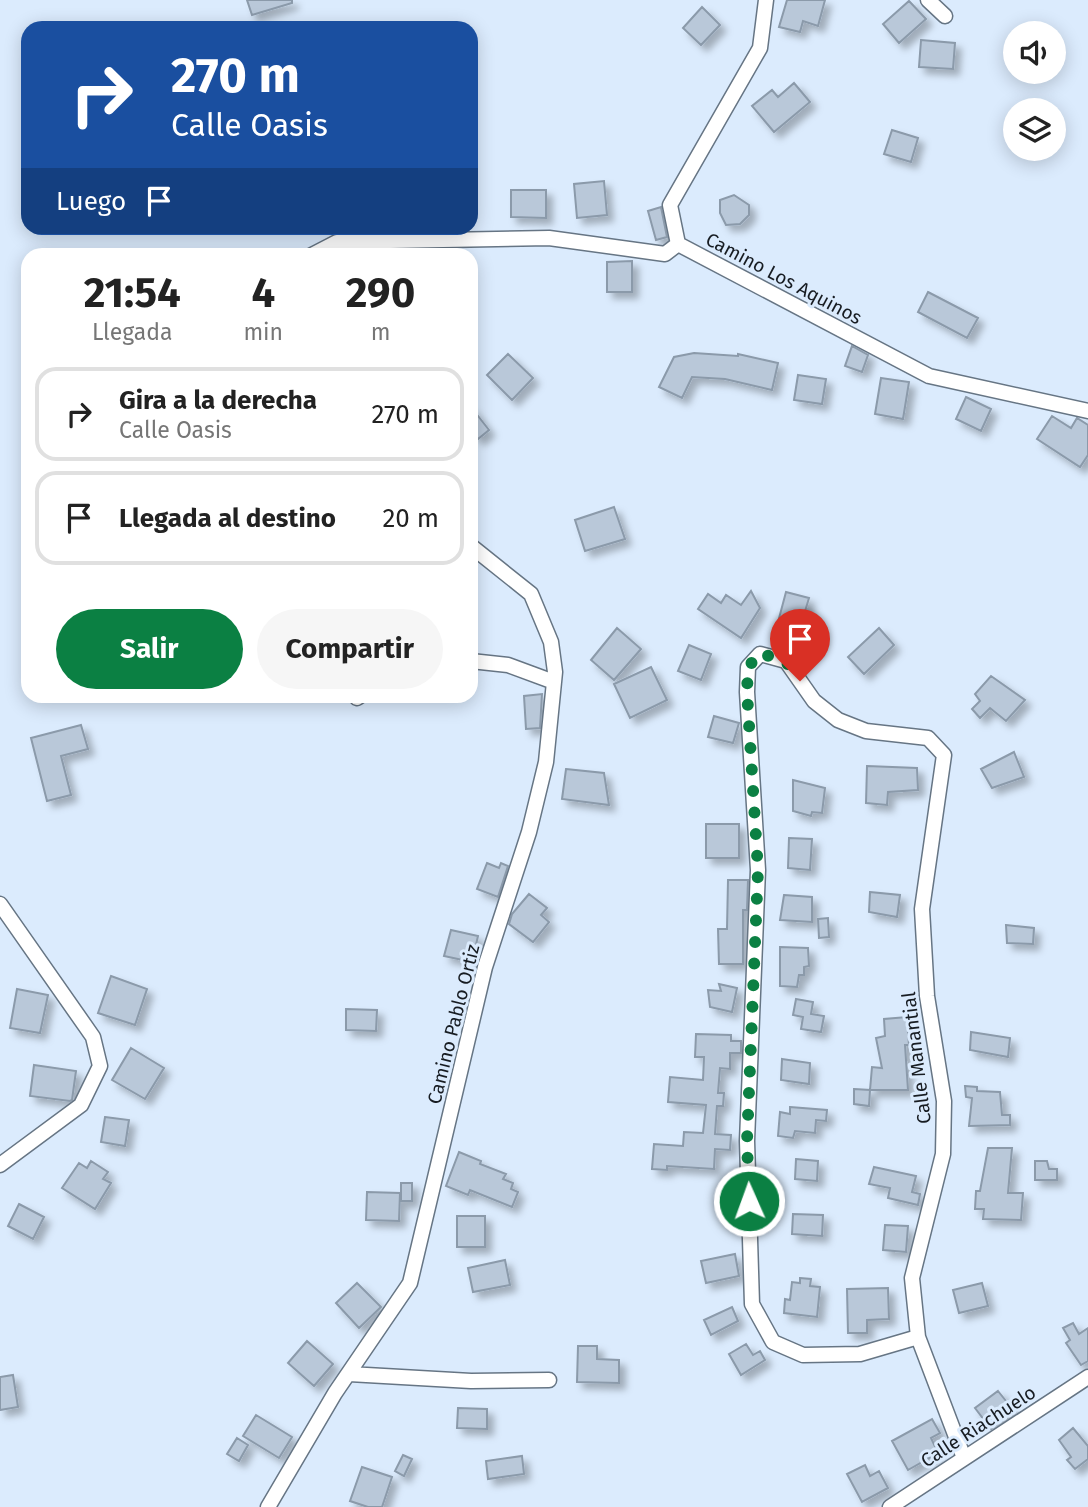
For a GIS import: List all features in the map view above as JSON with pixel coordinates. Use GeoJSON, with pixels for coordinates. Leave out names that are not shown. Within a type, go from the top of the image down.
{"type":"FeatureCollection","features":[{"type":"Feature","properties":{"kind":"street","name":"Camino Los Aquinos"},"geometry":{"type":"LineString","coordinates":[[766,0],[760,48],[670,205],[678,244],[929,376],[1088,411]]}},
{"type":"Feature","properties":{"kind":"street"},"geometry":{"type":"LineString","coordinates":[[928,0],[945,16]]}},
{"type":"Feature","properties":{"kind":"street"},"geometry":{"type":"LineString","coordinates":[[325,248],[337,242],[549,238],[665,254],[678,244]]}},
{"type":"Feature","properties":{"kind":"street","name":"Camino Pablo Ortiz"},"geometry":{"type":"LineString","coordinates":[[268,1507],[349,1374],[410,1283],[485,967],[526,843],[546,762],[554,682],[551,642],[531,593],[478,551]]}},
{"type":"Feature","properties":{"kind":"street","name":"Calle Manantial"},"geometry":{"type":"LineString","coordinates":[[918,1337],[860,1354],[803,1355],[773,1342],[752,1304],[747,1141],[758,870],[747,692],[748,667],[760,653],[786,662],[814,701],[838,720],[866,731],[928,738],[944,755],[922,909],[927,996],[944,1101],[943,1154],[912,1278],[918,1337],[964,1458]]}},
{"type":"Feature","properties":{"kind":"street"},"geometry":{"type":"LineString","coordinates":[[478,662],[508,665],[554,682]]}},
{"type":"Feature","properties":{"kind":"street"},"geometry":{"type":"LineString","coordinates":[[0,904],[93,1037],[100,1066],[81,1105],[0,1165]]}},
{"type":"Feature","properties":{"kind":"street"},"geometry":{"type":"LineString","coordinates":[[349,1374],[471,1381],[549,1380]]}},
{"type":"Feature","properties":{"kind":"street","name":"Calle Riachuelo"},"geometry":{"type":"LineString","coordinates":[[890,1507],[1088,1377]]}},
{"type":"Feature","properties":{"kind":"building"},"geometry":{"type":"Polygon","coordinates":[[[247,0],[292,0],[292,3],[252,15],[247,0]]]}},
{"type":"Feature","properties":{"kind":"building"},"geometry":{"type":"Polygon","coordinates":[[[787,0],[825,0],[818,26],[803,21],[800,32],[779,27],[787,0]]]}},
{"type":"Feature","properties":{"kind":"building"},"geometry":{"type":"Polygon","coordinates":[[[909,1],[926,19],[899,43],[883,24],[909,1]]]}},
{"type":"Feature","properties":{"kind":"building"},"geometry":{"type":"Polygon","coordinates":[[[702,7],[720,25],[701,45],[683,28],[702,7]]]}},
{"type":"Feature","properties":{"kind":"building"},"geometry":{"type":"Polygon","coordinates":[[[921,40],[955,43],[953,69],[919,67],[921,40]]]}},
{"type":"Feature","properties":{"kind":"building"},"geometry":{"type":"Polygon","coordinates":[[[794,83],[810,102],[774,132],[752,106],[772,90],[778,97],[794,83]]]}},
{"type":"Feature","properties":{"kind":"building"},"geometry":{"type":"Polygon","coordinates":[[[892,130],[918,138],[911,162],[884,154],[892,130]]]}},
{"type":"Feature","properties":{"kind":"building"},"geometry":{"type":"Polygon","coordinates":[[[604,181],[607,215],[577,218],[574,184],[604,181]]]}},
{"type":"Feature","properties":{"kind":"building"},"geometry":{"type":"Polygon","coordinates":[[[511,190],[546,190],[546,218],[511,217],[511,190]]]}},
{"type":"Feature","properties":{"kind":"building"},"geometry":{"type":"Polygon","coordinates":[[[734,195],[749,205],[749,215],[740,224],[726,225],[720,213],[720,200],[734,195]]]}},
{"type":"Feature","properties":{"kind":"building"},"geometry":{"type":"Polygon","coordinates":[[[661,207],[667,237],[656,240],[648,211],[661,207]]]}},
{"type":"Feature","properties":{"kind":"building"},"geometry":{"type":"Polygon","coordinates":[[[632,261],[632,292],[607,292],[607,262],[632,261]]]}},
{"type":"Feature","properties":{"kind":"building"},"geometry":{"type":"Polygon","coordinates":[[[928,292],[978,318],[967,338],[918,312],[928,292]]]}},
{"type":"Feature","properties":{"kind":"building"},"geometry":{"type":"Polygon","coordinates":[[[852,346],[868,355],[862,372],[845,366],[852,346]]]}},
{"type":"Feature","properties":{"kind":"building"},"geometry":{"type":"Polygon","coordinates":[[[694,353],[738,354],[778,363],[772,390],[725,379],[692,377],[682,398],[659,387],[674,357],[694,353]]]}},
{"type":"Feature","properties":{"kind":"building"},"geometry":{"type":"Polygon","coordinates":[[[508,354],[533,378],[512,400],[487,375],[508,354]]]}},
{"type":"Feature","properties":{"kind":"building"},"geometry":{"type":"Polygon","coordinates":[[[798,375],[826,379],[822,404],[794,400],[798,375]]]}},
{"type":"Feature","properties":{"kind":"building"},"geometry":{"type":"Polygon","coordinates":[[[881,378],[909,382],[903,419],[875,414],[881,378]]]}},
{"type":"Feature","properties":{"kind":"building"},"geometry":{"type":"Polygon","coordinates":[[[966,397],[991,409],[981,431],[956,419],[966,397]]]}},
{"type":"Feature","properties":{"kind":"building"},"geometry":{"type":"Polygon","coordinates":[[[478,416],[489,430],[478,439],[478,416]]]}},
{"type":"Feature","properties":{"kind":"building"},"geometry":{"type":"Polygon","coordinates":[[[1052,416],[1071,428],[1077,418],[1088,425],[1088,455],[1080,467],[1037,439],[1052,416]]]}},
{"type":"Feature","properties":{"kind":"building"},"geometry":{"type":"Polygon","coordinates":[[[614,507],[625,539],[585,551],[575,520],[614,507]]]}},
{"type":"Feature","properties":{"kind":"building"},"geometry":{"type":"Polygon","coordinates":[[[751,591],[760,608],[741,638],[698,609],[708,594],[721,603],[726,595],[741,605],[751,591]]]}},
{"type":"Feature","properties":{"kind":"building"},"geometry":{"type":"Polygon","coordinates":[[[786,592],[809,598],[800,628],[778,622],[786,592]]]}},
{"type":"Feature","properties":{"kind":"building"},"geometry":{"type":"Polygon","coordinates":[[[617,628],[641,649],[614,680],[591,660],[617,628]]]}},
{"type":"Feature","properties":{"kind":"building"},"geometry":{"type":"Polygon","coordinates":[[[879,628],[894,645],[864,674],[848,657],[879,628]]]}},
{"type":"Feature","properties":{"kind":"building"},"geometry":{"type":"Polygon","coordinates":[[[689,645],[711,654],[701,680],[678,671],[689,645]]]}},
{"type":"Feature","properties":{"kind":"building"},"geometry":{"type":"Polygon","coordinates":[[[651,667],[667,700],[630,718],[614,684],[651,667]]]}},
{"type":"Feature","properties":{"kind":"building"},"geometry":{"type":"Polygon","coordinates":[[[991,676],[1025,700],[1006,721],[990,708],[980,718],[972,709],[980,701],[975,694],[991,676]]]}},
{"type":"Feature","properties":{"kind":"building"},"geometry":{"type":"Polygon","coordinates":[[[542,694],[540,728],[526,729],[524,696],[542,694]]]}},
{"type":"Feature","properties":{"kind":"building"},"geometry":{"type":"Polygon","coordinates":[[[714,716],[739,723],[733,743],[708,737],[714,716]]]}},
{"type":"Feature","properties":{"kind":"building"},"geometry":{"type":"Polygon","coordinates":[[[81,725],[88,749],[61,756],[71,795],[47,801],[31,738],[81,725]]]}},
{"type":"Feature","properties":{"kind":"building"},"geometry":{"type":"Polygon","coordinates":[[[1014,752],[1024,777],[992,788],[981,769],[1014,752]]]}},
{"type":"Feature","properties":{"kind":"building"},"geometry":{"type":"Polygon","coordinates":[[[867,766],[917,768],[918,790],[888,792],[887,805],[866,803],[867,766]]]}},
{"type":"Feature","properties":{"kind":"building"},"geometry":{"type":"Polygon","coordinates":[[[566,769],[604,773],[609,805],[562,799],[566,769]]]}},
{"type":"Feature","properties":{"kind":"building"},"geometry":{"type":"Polygon","coordinates":[[[793,780],[825,788],[822,813],[812,812],[811,816],[793,811],[793,780]]]}},
{"type":"Feature","properties":{"kind":"building"},"geometry":{"type":"Polygon","coordinates":[[[706,824],[739,824],[739,858],[706,858],[706,824]]]}},
{"type":"Feature","properties":{"kind":"building"},"geometry":{"type":"Polygon","coordinates":[[[789,838],[812,839],[810,870],[788,868],[789,838]]]}},
{"type":"Feature","properties":{"kind":"building"},"geometry":{"type":"Polygon","coordinates":[[[487,863],[499,868],[501,863],[508,866],[498,897],[477,889],[487,863]]]}},
{"type":"Feature","properties":{"kind":"building"},"geometry":{"type":"Polygon","coordinates":[[[728,880],[748,880],[747,910],[743,910],[743,964],[719,964],[718,929],[727,929],[728,880]]]}},
{"type":"Feature","properties":{"kind":"building"},"geometry":{"type":"Polygon","coordinates":[[[870,892],[900,895],[897,917],[869,912],[870,892]]]}},
{"type":"Feature","properties":{"kind":"building"},"geometry":{"type":"Polygon","coordinates":[[[529,894],[547,908],[541,915],[549,922],[533,942],[509,924],[512,914],[529,894]]]}},
{"type":"Feature","properties":{"kind":"building"},"geometry":{"type":"Polygon","coordinates":[[[784,895],[812,897],[812,922],[780,920],[784,895]]]}},
{"type":"Feature","properties":{"kind":"building"},"geometry":{"type":"Polygon","coordinates":[[[828,918],[829,937],[819,938],[818,919],[828,918]]]}},
{"type":"Feature","properties":{"kind":"building"},"geometry":{"type":"Polygon","coordinates":[[[1006,925],[1034,928],[1033,944],[1007,943],[1006,925]]]}},
{"type":"Feature","properties":{"kind":"building"},"geometry":{"type":"Polygon","coordinates":[[[451,930],[478,936],[472,962],[444,956],[451,930]]]}},
{"type":"Feature","properties":{"kind":"building"},"geometry":{"type":"Polygon","coordinates":[[[780,947],[808,948],[809,966],[804,967],[804,975],[799,975],[797,987],[780,986],[780,947]]]}},
{"type":"Feature","properties":{"kind":"building"},"geometry":{"type":"Polygon","coordinates":[[[111,976],[147,989],[135,1025],[98,1013],[111,976]]]}},
{"type":"Feature","properties":{"kind":"building"},"geometry":{"type":"Polygon","coordinates":[[[719,984],[737,988],[732,1012],[710,1007],[708,990],[721,991],[719,984]]]}},
{"type":"Feature","properties":{"kind":"building"},"geometry":{"type":"Polygon","coordinates":[[[17,989],[48,995],[40,1033],[10,1028],[17,989]]]}},
{"type":"Feature","properties":{"kind":"building"},"geometry":{"type":"Polygon","coordinates":[[[796,999],[813,1002],[811,1014],[824,1016],[821,1032],[801,1029],[803,1017],[793,1015],[796,999]]]}},
{"type":"Feature","properties":{"kind":"building"},"geometry":{"type":"Polygon","coordinates":[[[346,1009],[377,1010],[376,1031],[346,1030],[346,1009]]]}},
{"type":"Feature","properties":{"kind":"building"},"geometry":{"type":"Polygon","coordinates":[[[907,1017],[909,1045],[905,1045],[908,1090],[870,1090],[872,1067],[882,1068],[876,1038],[885,1036],[884,1019],[907,1017]]]}},
{"type":"Feature","properties":{"kind":"building"},"geometry":{"type":"Polygon","coordinates":[[[971,1032],[1010,1038],[1008,1057],[970,1050],[971,1032]]]}},
{"type":"Feature","properties":{"kind":"building"},"geometry":{"type":"Polygon","coordinates":[[[696,1034],[731,1035],[731,1041],[741,1041],[741,1053],[730,1053],[730,1069],[720,1068],[718,1093],[724,1093],[723,1106],[717,1106],[715,1134],[731,1135],[730,1150],[715,1149],[714,1169],[667,1166],[667,1170],[652,1169],[654,1144],[683,1146],[684,1132],[703,1133],[706,1105],[668,1102],[670,1077],[703,1080],[704,1057],[695,1057],[696,1034]]]}},
{"type":"Feature","properties":{"kind":"building"},"geometry":{"type":"Polygon","coordinates":[[[131,1048],[164,1068],[145,1099],[112,1080],[131,1048]]]}},
{"type":"Feature","properties":{"kind":"building"},"geometry":{"type":"Polygon","coordinates":[[[782,1059],[810,1063],[809,1084],[781,1080],[782,1059]]]}},
{"type":"Feature","properties":{"kind":"building"},"geometry":{"type":"Polygon","coordinates":[[[34,1065],[76,1071],[72,1100],[30,1096],[34,1065]]]}},
{"type":"Feature","properties":{"kind":"building"},"geometry":{"type":"Polygon","coordinates":[[[965,1086],[977,1087],[977,1091],[1000,1092],[1002,1115],[1010,1115],[1010,1125],[969,1126],[972,1098],[966,1097],[965,1086]]]}},
{"type":"Feature","properties":{"kind":"building"},"geometry":{"type":"Polygon","coordinates":[[[854,1089],[870,1090],[869,1106],[854,1104],[854,1089]]]}},
{"type":"Feature","properties":{"kind":"building"},"geometry":{"type":"Polygon","coordinates":[[[790,1107],[827,1110],[826,1121],[816,1120],[815,1133],[795,1131],[793,1138],[778,1136],[780,1112],[790,1114],[790,1107]]]}},
{"type":"Feature","properties":{"kind":"building"},"geometry":{"type":"Polygon","coordinates":[[[105,1117],[129,1120],[125,1146],[101,1142],[105,1117]]]}},
{"type":"Feature","properties":{"kind":"building"},"geometry":{"type":"Polygon","coordinates":[[[988,1148],[1012,1148],[1008,1193],[1023,1193],[1021,1220],[983,1219],[984,1209],[975,1209],[976,1191],[980,1191],[988,1148]]]}},
{"type":"Feature","properties":{"kind":"building"},"geometry":{"type":"Polygon","coordinates":[[[459,1152],[506,1174],[503,1179],[513,1183],[511,1189],[518,1192],[512,1207],[470,1190],[468,1195],[446,1186],[459,1152]]]}},
{"type":"Feature","properties":{"kind":"building"},"geometry":{"type":"Polygon","coordinates":[[[796,1159],[818,1161],[817,1181],[795,1179],[796,1159]]]}},
{"type":"Feature","properties":{"kind":"building"},"geometry":{"type":"Polygon","coordinates":[[[91,1161],[108,1172],[103,1179],[111,1183],[95,1209],[62,1188],[79,1163],[87,1168],[91,1161]]]}},
{"type":"Feature","properties":{"kind":"building"},"geometry":{"type":"Polygon","coordinates":[[[1035,1161],[1047,1161],[1049,1169],[1057,1169],[1057,1180],[1035,1180],[1035,1161]]]}},
{"type":"Feature","properties":{"kind":"building"},"geometry":{"type":"Polygon","coordinates":[[[874,1167],[916,1176],[912,1192],[920,1194],[918,1205],[888,1198],[890,1188],[869,1184],[874,1167]]]}},
{"type":"Feature","properties":{"kind":"building"},"geometry":{"type":"Polygon","coordinates":[[[401,1183],[412,1183],[412,1201],[401,1201],[401,1183]]]}},
{"type":"Feature","properties":{"kind":"building"},"geometry":{"type":"Polygon","coordinates":[[[367,1192],[400,1193],[399,1221],[366,1220],[367,1192]]]}},
{"type":"Feature","properties":{"kind":"building"},"geometry":{"type":"Polygon","coordinates":[[[19,1204],[44,1217],[33,1239],[8,1226],[19,1204]]]}},
{"type":"Feature","properties":{"kind":"building"},"geometry":{"type":"Polygon","coordinates":[[[793,1214],[823,1215],[822,1236],[792,1234],[793,1214]]]}},
{"type":"Feature","properties":{"kind":"building"},"geometry":{"type":"Polygon","coordinates":[[[457,1216],[485,1216],[485,1247],[457,1247],[457,1216]]]}},
{"type":"Feature","properties":{"kind":"building"},"geometry":{"type":"Polygon","coordinates":[[[885,1225],[908,1226],[906,1252],[883,1250],[885,1225]]]}},
{"type":"Feature","properties":{"kind":"building"},"geometry":{"type":"Polygon","coordinates":[[[735,1254],[739,1276],[706,1283],[701,1261],[735,1254]]]}},
{"type":"Feature","properties":{"kind":"building"},"geometry":{"type":"Polygon","coordinates":[[[505,1260],[510,1285],[473,1292],[468,1268],[505,1260]]]}},
{"type":"Feature","properties":{"kind":"building"},"geometry":{"type":"Polygon","coordinates":[[[800,1278],[811,1279],[810,1286],[820,1287],[817,1317],[784,1313],[785,1299],[790,1300],[792,1282],[800,1283],[800,1278]]]}},
{"type":"Feature","properties":{"kind":"building"},"geometry":{"type":"Polygon","coordinates":[[[357,1283],[381,1307],[359,1328],[336,1303],[357,1283]]]}},
{"type":"Feature","properties":{"kind":"building"},"geometry":{"type":"Polygon","coordinates":[[[982,1283],[988,1306],[959,1313],[953,1290],[982,1283]]]}},
{"type":"Feature","properties":{"kind":"building"},"geometry":{"type":"Polygon","coordinates":[[[888,1288],[889,1319],[867,1320],[867,1333],[848,1333],[847,1289],[888,1288]]]}},
{"type":"Feature","properties":{"kind":"building"},"geometry":{"type":"Polygon","coordinates":[[[732,1307],[738,1321],[711,1335],[704,1320],[732,1307]]]}},
{"type":"Feature","properties":{"kind":"building"},"geometry":{"type":"Polygon","coordinates":[[[1073,1323],[1079,1334],[1088,1328],[1088,1361],[1081,1365],[1066,1343],[1070,1340],[1063,1328],[1073,1323]]]}},
{"type":"Feature","properties":{"kind":"building"},"geometry":{"type":"Polygon","coordinates":[[[307,1341],[333,1364],[314,1386],[288,1363],[307,1341]]]}},
{"type":"Feature","properties":{"kind":"building"},"geometry":{"type":"Polygon","coordinates":[[[746,1344],[753,1355],[760,1351],[765,1360],[741,1375],[729,1354],[746,1344]]]}},
{"type":"Feature","properties":{"kind":"building"},"geometry":{"type":"Polygon","coordinates":[[[578,1346],[597,1346],[597,1359],[619,1360],[619,1383],[577,1382],[578,1346]]]}},
{"type":"Feature","properties":{"kind":"building"},"geometry":{"type":"Polygon","coordinates":[[[13,1375],[18,1407],[0,1410],[0,1377],[13,1375]]]}},
{"type":"Feature","properties":{"kind":"building"},"geometry":{"type":"Polygon","coordinates":[[[998,1391],[1014,1411],[991,1429],[975,1408],[998,1391]]]}},
{"type":"Feature","properties":{"kind":"building"},"geometry":{"type":"Polygon","coordinates":[[[458,1408],[487,1409],[487,1429],[457,1428],[458,1408]]]}},
{"type":"Feature","properties":{"kind":"building"},"geometry":{"type":"Polygon","coordinates":[[[256,1415],[292,1437],[279,1458],[243,1436],[256,1415]]]}},
{"type":"Feature","properties":{"kind":"building"},"geometry":{"type":"Polygon","coordinates":[[[932,1419],[940,1433],[931,1438],[938,1453],[908,1470],[892,1441],[932,1419]]]}},
{"type":"Feature","properties":{"kind":"building"},"geometry":{"type":"Polygon","coordinates":[[[1073,1428],[1088,1446],[1088,1459],[1075,1469],[1067,1460],[1071,1457],[1059,1440],[1073,1428]]]}},
{"type":"Feature","properties":{"kind":"building"},"geometry":{"type":"Polygon","coordinates":[[[237,1438],[248,1445],[239,1461],[227,1454],[237,1438]]]}},
{"type":"Feature","properties":{"kind":"building"},"geometry":{"type":"Polygon","coordinates":[[[403,1455],[412,1459],[404,1476],[395,1471],[403,1455]]]}},
{"type":"Feature","properties":{"kind":"building"},"geometry":{"type":"Polygon","coordinates":[[[522,1456],[524,1474],[488,1479],[486,1461],[522,1456]]]}},
{"type":"Feature","properties":{"kind":"building"},"geometry":{"type":"Polygon","coordinates":[[[865,1465],[870,1476],[879,1471],[888,1488],[862,1502],[847,1474],[865,1465]]]}},
{"type":"Feature","properties":{"kind":"building"},"geometry":{"type":"Polygon","coordinates":[[[362,1467],[392,1477],[382,1507],[368,1507],[350,1501],[362,1467]]]}},
{"type":"Feature","properties":{"kind":"route"},"geometry":{"type":"LineString","coordinates":[[749,1201],[747,1141],[758,870],[747,692],[748,667],[760,653],[786,662],[800,681]]}}]}
